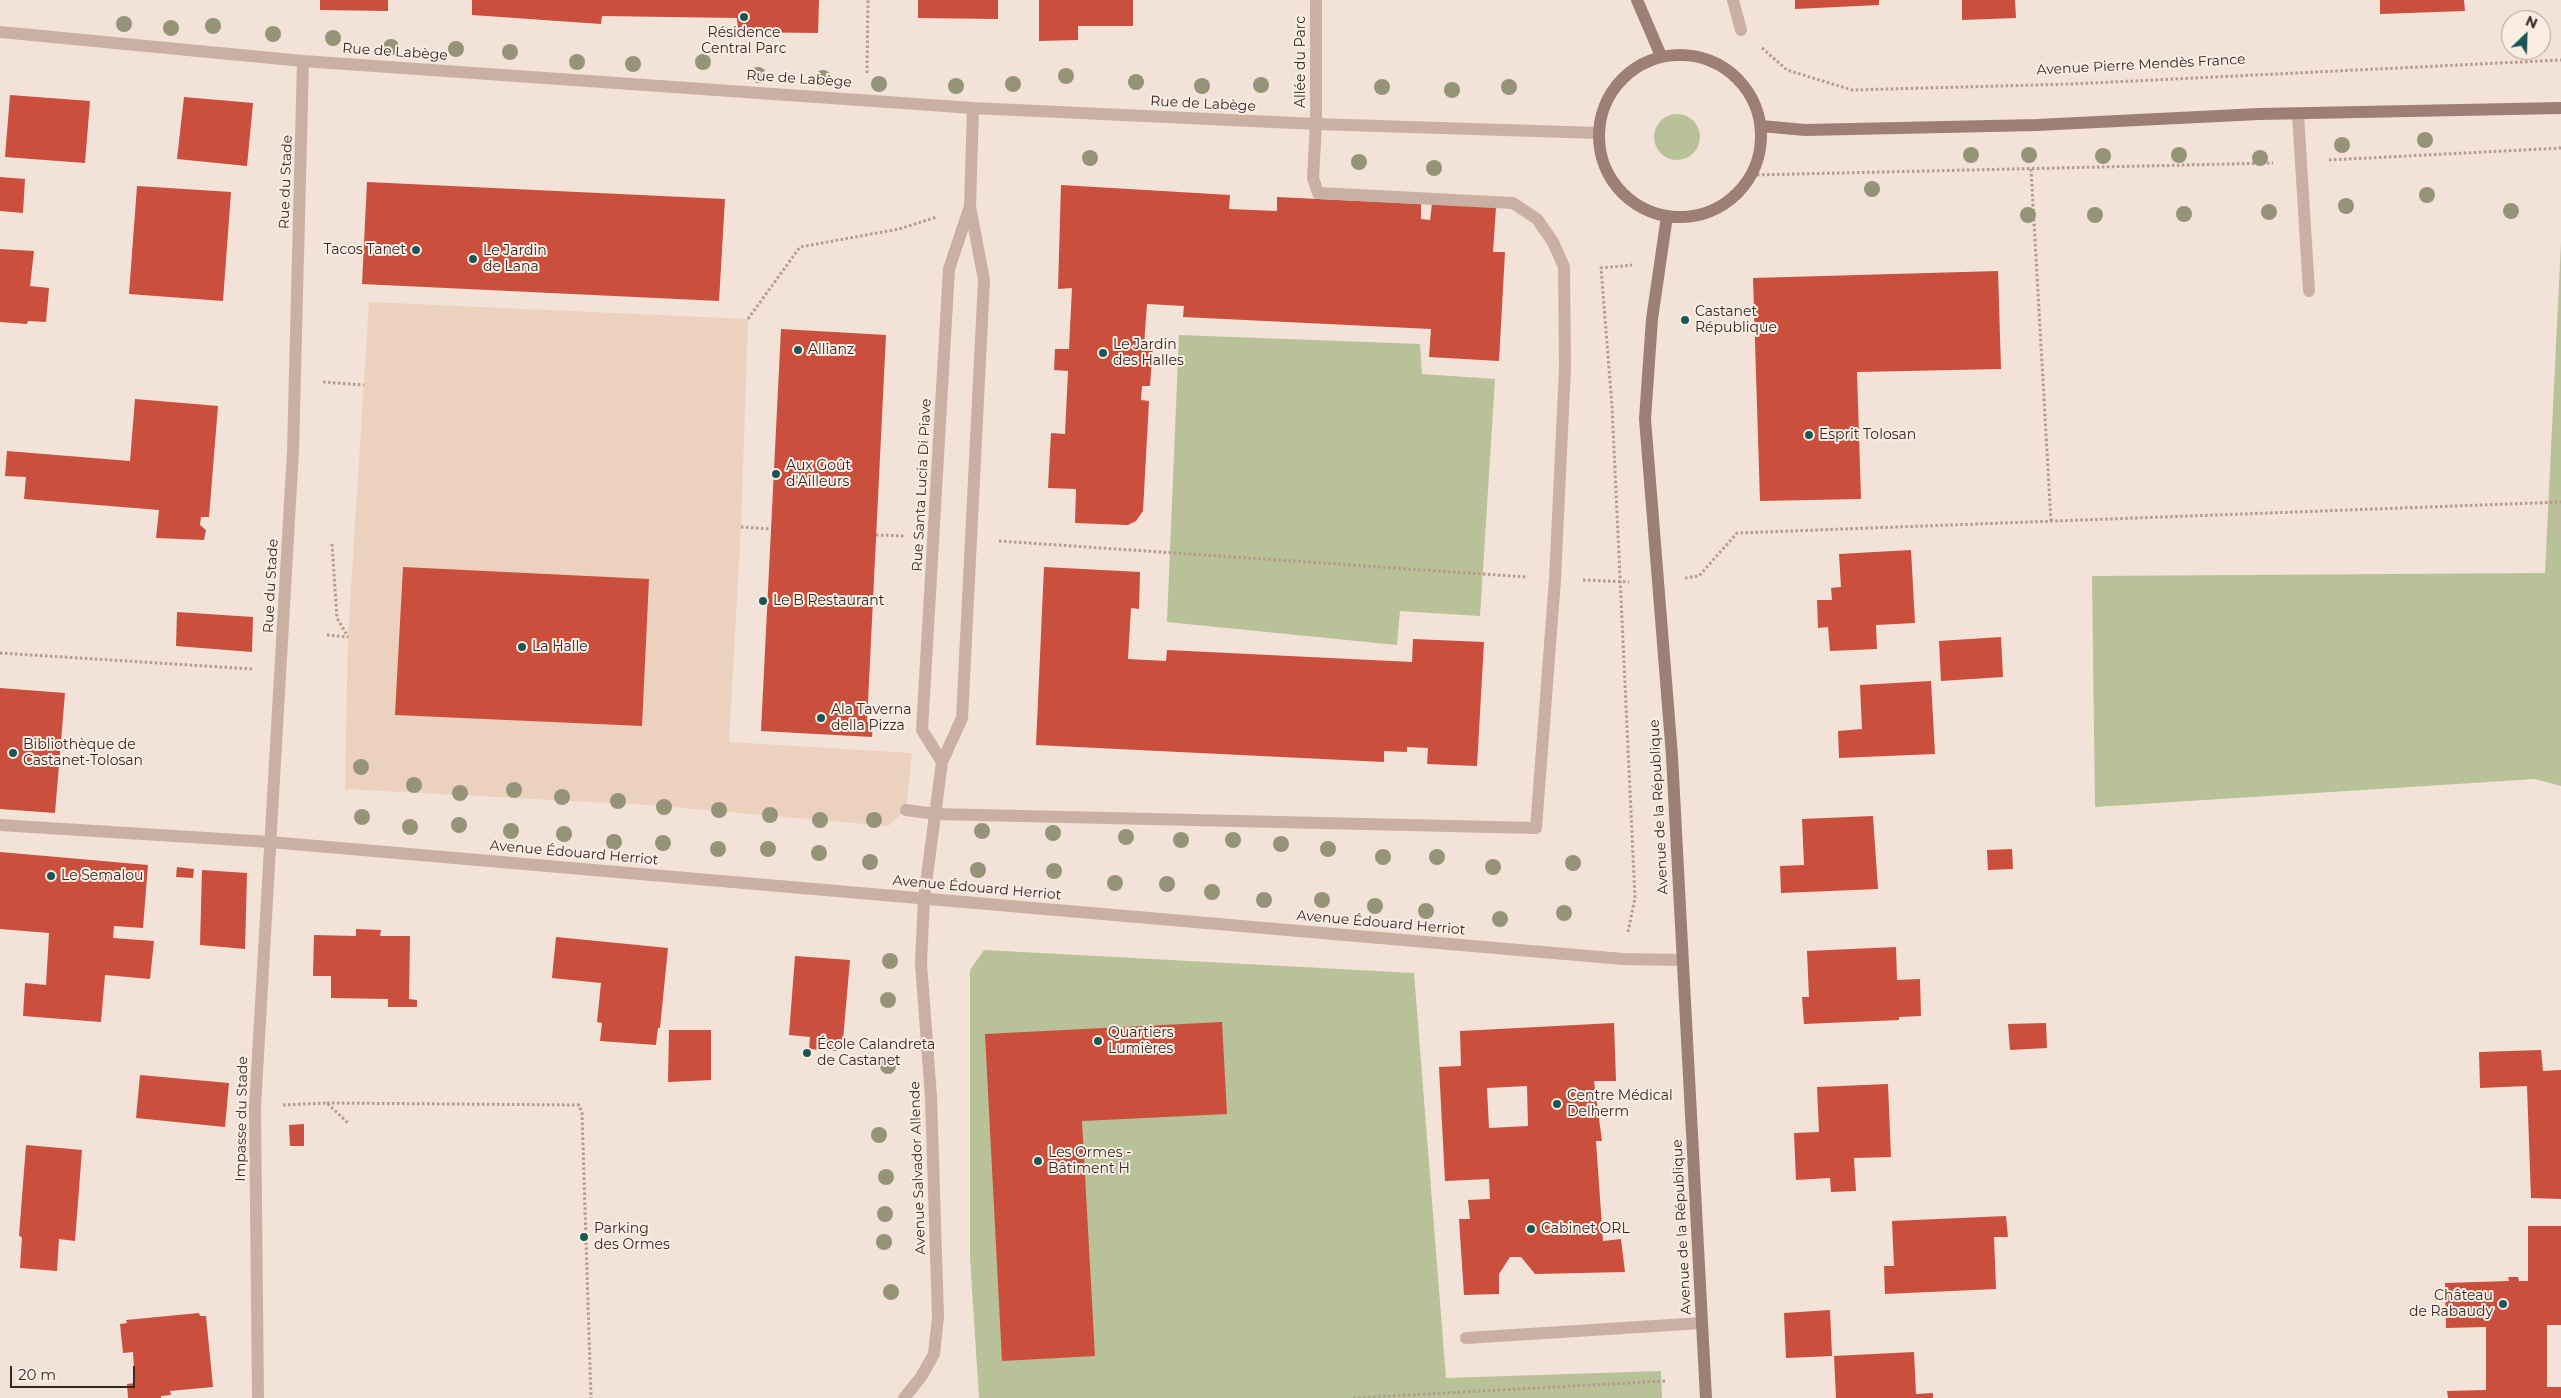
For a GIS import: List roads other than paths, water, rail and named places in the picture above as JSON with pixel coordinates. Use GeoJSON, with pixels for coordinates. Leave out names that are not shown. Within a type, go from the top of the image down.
{"type":"FeatureCollection","features":[{"type":"Feature","properties":{"kind":"street","name":"Allée du Parc"},"geometry":{"type":"LineString","coordinates":[[936,814],[1536,828],[1555,579],[1565,358],[1564,267],[1553,242],[1537,219],[1513,203],[1318,193],[1313,178],[1316,124],[1316,0]]}},
{"type":"Feature","properties":{"kind":"street"},"geometry":{"type":"LineString","coordinates":[[1637,0],[1661,56]]}},
{"type":"Feature","properties":{"kind":"street"},"geometry":{"type":"LineString","coordinates":[[1733,0],[1741,30]]}},
{"type":"Feature","properties":{"kind":"street","name":"Rue de Labège"},"geometry":{"type":"LineString","coordinates":[[0,32],[303,61],[867,99],[973,108],[1316,124],[1598,133]]}},
{"type":"Feature","properties":{"kind":"street"},"geometry":{"type":"LineString","coordinates":[[1688,55],[1714,62],[1737,78],[1753,100],[1761,126],[1760,151],[1752,174],[1736,194],[1716,209],[1692,216],[1667,216],[1639,207],[1617,188],[1602,162],[1598,133],[1602,112],[1615,87],[1624,76],[1641,64],[1661,56],[1688,55]]}},
{"type":"Feature","properties":{"kind":"street","name":"Rue du Stade"},"geometry":{"type":"LineString","coordinates":[[270,842],[281,671],[295,382],[303,61]]}},
{"type":"Feature","properties":{"kind":"street","name":"Rue Santa Lucia Di Piave"},"geometry":{"type":"LineString","coordinates":[[924,899],[942,762],[962,718],[984,280],[970,206],[973,108]]}},
{"type":"Feature","properties":{"kind":"street"},"geometry":{"type":"LineString","coordinates":[[1761,126],[1805,130],[2037,125],[2298,114],[2561,108]]}},
{"type":"Feature","properties":{"kind":"street"},"geometry":{"type":"LineString","coordinates":[[2298,114],[2308,291]]}},
{"type":"Feature","properties":{"kind":"street","name":"Rue Santa Lucia Di Piave"},"geometry":{"type":"LineString","coordinates":[[942,762],[922,730],[948,269],[970,206]]}},
{"type":"Feature","properties":{"kind":"street","name":"Avenue de la République"},"geometry":{"type":"LineString","coordinates":[[1667,216],[1652,319],[1645,419],[1672,756],[1706,1398]]}},
{"type":"Feature","properties":{"kind":"street"},"geometry":{"type":"LineString","coordinates":[[906,810],[936,814]]}},
{"type":"Feature","properties":{"kind":"street"},"geometry":{"type":"LineString","coordinates":[[0,825],[270,842]]}},
{"type":"Feature","properties":{"kind":"street","name":"Avenue Édouard Herriot"},"geometry":{"type":"LineString","coordinates":[[270,842],[1622,959],[1682,960]]}},
{"type":"Feature","properties":{"kind":"street","name":"Impasse du Stade"},"geometry":{"type":"LineString","coordinates":[[258,1398],[255,1107],[270,842]]}},
{"type":"Feature","properties":{"kind":"street","name":"Avenue Salvador Allende"},"geometry":{"type":"LineString","coordinates":[[904,1398],[921,1377],[934,1354],[938,1317],[931,1097],[921,963],[924,899]]}},
{"type":"Feature","properties":{"kind":"street"},"geometry":{"type":"LineString","coordinates":[[1466,1338],[1702,1323]]}},
{"type":"Feature","properties":{"kind":"place","name":"Résidence Central Parc"},"geometry":{"type":"Point","coordinates":[744,17]}},
{"type":"Feature","properties":{"kind":"place","name":"Tacos Tanet"},"geometry":{"type":"Point","coordinates":[416,250]}},
{"type":"Feature","properties":{"kind":"place","name":"Le Jardin de Lana"},"geometry":{"type":"Point","coordinates":[473,259]}},
{"type":"Feature","properties":{"kind":"place","name":"Castanet République"},"geometry":{"type":"Point","coordinates":[1685,320]}},
{"type":"Feature","properties":{"kind":"place","name":"Allianz"},"geometry":{"type":"Point","coordinates":[798,350]}},
{"type":"Feature","properties":{"kind":"place","name":"Le Jardin des Halles"},"geometry":{"type":"Point","coordinates":[1103,353]}},
{"type":"Feature","properties":{"kind":"place","name":"Esprit Tolosan"},"geometry":{"type":"Point","coordinates":[1809,435]}},
{"type":"Feature","properties":{"kind":"place","name":"Aux Goût d'Ailleurs"},"geometry":{"type":"Point","coordinates":[776,474]}},
{"type":"Feature","properties":{"kind":"place","name":"Le B Restaurant"},"geometry":{"type":"Point","coordinates":[763,601]}},
{"type":"Feature","properties":{"kind":"place","name":"La Halle"},"geometry":{"type":"Point","coordinates":[522,647]}},
{"type":"Feature","properties":{"kind":"place","name":"Ala Taverna della Pizza"},"geometry":{"type":"Point","coordinates":[821,718]}},
{"type":"Feature","properties":{"kind":"place","name":"Bibliothèque de Castanet-Tolosan"},"geometry":{"type":"Point","coordinates":[13,753]}},
{"type":"Feature","properties":{"kind":"place","name":"Le Semalou"},"geometry":{"type":"Point","coordinates":[51,876]}},
{"type":"Feature","properties":{"kind":"place","name":"Quartiers Lumières"},"geometry":{"type":"Point","coordinates":[1098,1041]}},
{"type":"Feature","properties":{"kind":"place","name":"École Calandreta de Castanet"},"geometry":{"type":"Point","coordinates":[807,1053]}},
{"type":"Feature","properties":{"kind":"place","name":"Centre Médical Delherm"},"geometry":{"type":"Point","coordinates":[1557,1104]}},
{"type":"Feature","properties":{"kind":"place","name":"Les Ormes - Bâtiment H"},"geometry":{"type":"Point","coordinates":[1038,1161]}},
{"type":"Feature","properties":{"kind":"place","name":"Cabinet ORL"},"geometry":{"type":"Point","coordinates":[1531,1229]}},
{"type":"Feature","properties":{"kind":"place","name":"Parking des Ormes"},"geometry":{"type":"Point","coordinates":[584,1237]}},
{"type":"Feature","properties":{"kind":"place","name":"Château de Rabaudy"},"geometry":{"type":"Point","coordinates":[2503,1304]}}]}
